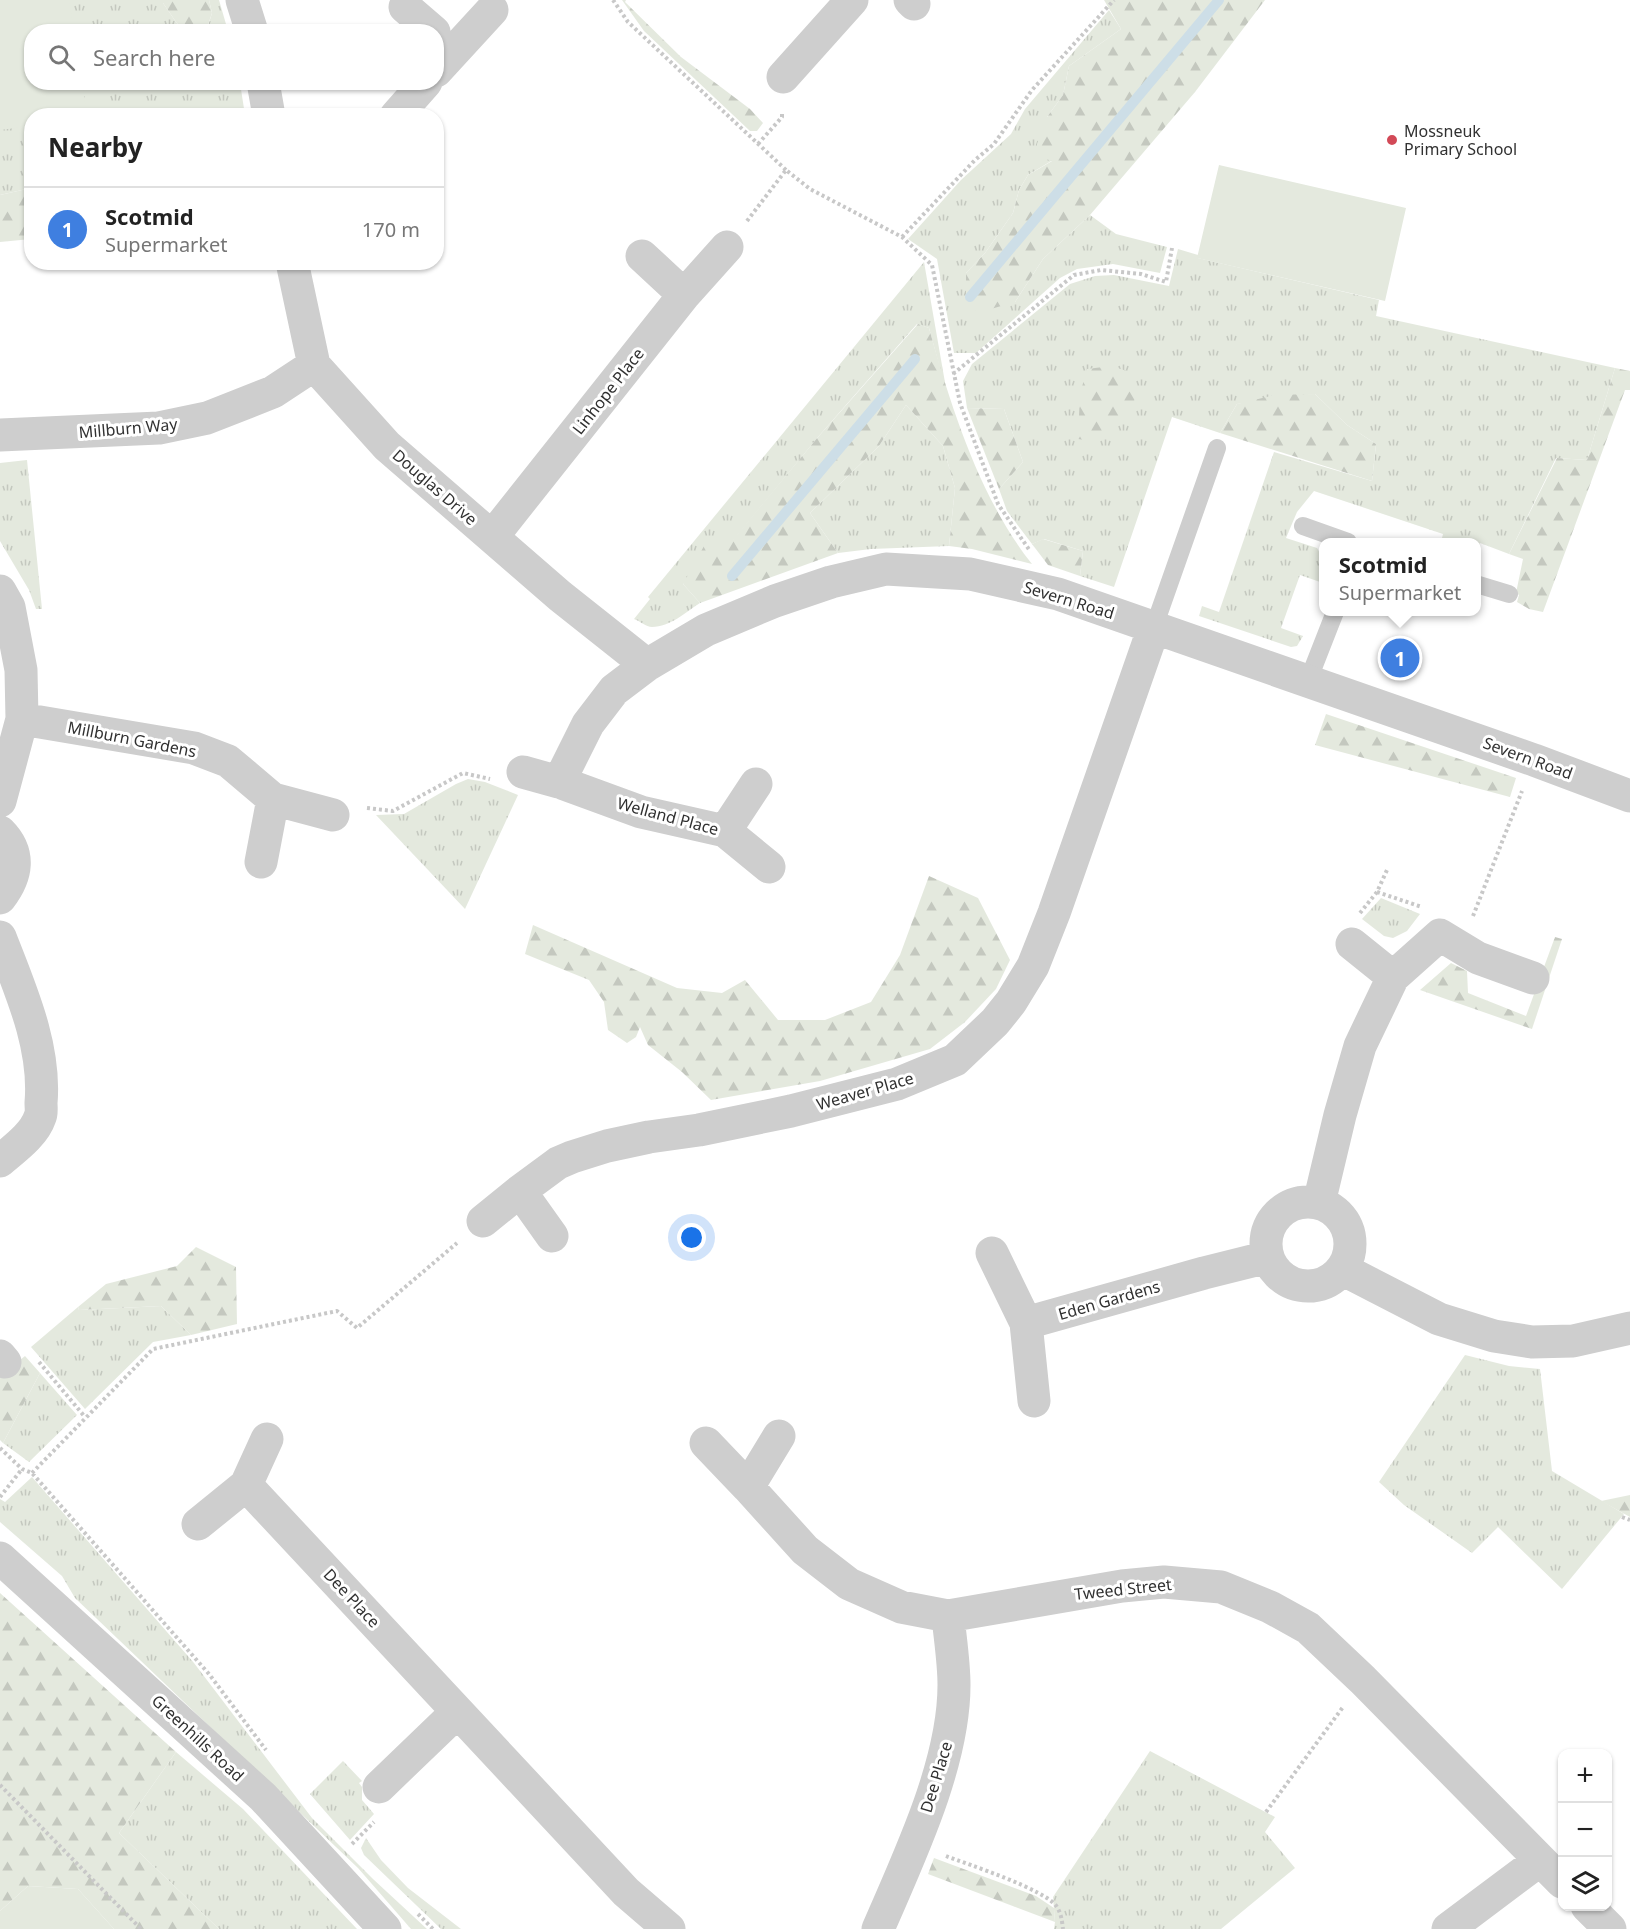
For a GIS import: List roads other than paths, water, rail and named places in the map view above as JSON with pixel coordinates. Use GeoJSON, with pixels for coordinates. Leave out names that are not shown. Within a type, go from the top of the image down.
{"type":"FeatureCollection","features":[{"type":"Feature","properties":{"kind":"street"},"geometry":{"type":"LineString","coordinates":[[242,0],[250,24]]}},
{"type":"Feature","properties":{"kind":"street"},"geometry":{"type":"LineString","coordinates":[[783,77],[852,0]]}},
{"type":"Feature","properties":{"kind":"street"},"geometry":{"type":"LineString","coordinates":[[405,7],[420,24]]}},
{"type":"Feature","properties":{"kind":"street"},"geometry":{"type":"LineString","coordinates":[[444,45],[492,10]]}},
{"type":"Feature","properties":{"kind":"street"},"geometry":{"type":"LineString","coordinates":[[264,90],[268,108]]}},
{"type":"Feature","properties":{"kind":"street"},"geometry":{"type":"LineString","coordinates":[[403,108],[419,90]]}},
{"type":"Feature","properties":{"kind":"street","name":"Linhope Place"},"geometry":{"type":"LineString","coordinates":[[492,537],[684,295],[727,247]]}},
{"type":"Feature","properties":{"kind":"street"},"geometry":{"type":"LineString","coordinates":[[642,256],[684,295]]}},
{"type":"Feature","properties":{"kind":"street","name":"Douglas Drive"},"geometry":{"type":"LineString","coordinates":[[294,270],[315,365],[387,446],[560,596],[647,665]]}},
{"type":"Feature","properties":{"kind":"street","name":"Millburn Way"},"geometry":{"type":"LineString","coordinates":[[0,435],[159,428],[207,418],[273,392],[315,365]]}},
{"type":"Feature","properties":{"kind":"street","name":"Severn Road"},"geometry":{"type":"LineString","coordinates":[[559,782],[588,724],[614,690],[647,665],[706,630],[775,601],[831,582],[886,569],[970,574],[1058,594],[1534,760],[1630,796]]}},
{"type":"Feature","properties":{"kind":"street"},"geometry":{"type":"LineString","coordinates":[[0,591],[9,608],[21,669],[22,718],[0,801]]}},
{"type":"Feature","properties":{"kind":"street","name":"Weaver Place"},"geometry":{"type":"LineString","coordinates":[[483,1221],[558,1163],[598,1149],[791,1111],[897,1084],[955,1060],[996,1022],[1033,966],[1054,914],[1154,627]]}},
{"type":"Feature","properties":{"kind":"street","name":"Millburn Gardens"},"geometry":{"type":"LineString","coordinates":[[22,718],[194,748],[228,761],[273,800],[333,815]]}},
{"type":"Feature","properties":{"kind":"street","name":"Welland Place"},"geometry":{"type":"LineString","coordinates":[[523,772],[559,782],[641,813],[725,831],[769,867]]}},
{"type":"Feature","properties":{"kind":"street"},"geometry":{"type":"LineString","coordinates":[[725,831],[756,784]]}},
{"type":"Feature","properties":{"kind":"street"},"geometry":{"type":"LineString","coordinates":[[261,861],[273,800]]}},
{"type":"Feature","properties":{"kind":"street"},"geometry":{"type":"LineString","coordinates":[[0,832],[10,846],[14,859],[12,880],[0,897]]}},
{"type":"Feature","properties":{"kind":"street"},"geometry":{"type":"LineString","coordinates":[[1319,1203],[1340,1115],[1360,1046],[1393,977],[1440,935],[1478,958],[1533,978]]}},
{"type":"Feature","properties":{"kind":"street"},"geometry":{"type":"LineString","coordinates":[[0,937],[22,996],[40,1058],[43,1084],[40,1117],[27,1137],[0,1161]]}},
{"type":"Feature","properties":{"kind":"street"},"geometry":{"type":"LineString","coordinates":[[1352,944],[1393,977]]}},
{"type":"Feature","properties":{"kind":"street"},"geometry":{"type":"LineString","coordinates":[[520,1191],[552,1236]]}},
{"type":"Feature","properties":{"kind":"street"},"geometry":{"type":"LineString","coordinates":[[1301,1202],[1319,1203],[1334,1211],[1345,1222],[1350,1238],[1349,1254],[1342,1269],[1329,1281],[1311,1286],[1293,1283],[1277,1273],[1268,1257],[1266,1239],[1272,1222],[1284,1209],[1301,1202]]}},
{"type":"Feature","properties":{"kind":"street"},"geometry":{"type":"LineString","coordinates":[[992,1253],[1026,1323],[1034,1401]]}},
{"type":"Feature","properties":{"kind":"street","name":"Eden Gardens"},"geometry":{"type":"LineString","coordinates":[[1026,1323],[1268,1257]]}},
{"type":"Feature","properties":{"kind":"street"},"geometry":{"type":"LineString","coordinates":[[1342,1269],[1439,1319],[1494,1336],[1532,1342],[1573,1341],[1630,1328]]}},
{"type":"Feature","properties":{"kind":"street"},"geometry":{"type":"LineString","coordinates":[[748,1486],[779,1436]]}},
{"type":"Feature","properties":{"kind":"street"},"geometry":{"type":"LineString","coordinates":[[198,1524],[246,1485],[267,1439]]}},
{"type":"Feature","properties":{"kind":"street","name":"Tweed Street"},"geometry":{"type":"LineString","coordinates":[[706,1443],[805,1550],[849,1584],[901,1607],[948,1616],[1122,1586],[1164,1582],[1221,1587],[1270,1607],[1308,1628],[1363,1680],[1558,1877]]}},
{"type":"Feature","properties":{"kind":"street","name":"Dee Place"},"geometry":{"type":"LineString","coordinates":[[246,1485],[626,1892],[669,1929]]}},
{"type":"Feature","properties":{"kind":"street","name":"Greenhills Road"},"geometry":{"type":"LineString","coordinates":[[0,1558],[262,1797],[386,1929]]}},
{"type":"Feature","properties":{"kind":"street","name":"Dee Place"},"geometry":{"type":"LineString","coordinates":[[878,1929],[915,1844],[948,1746],[954,1685],[948,1616]]}},
{"type":"Feature","properties":{"kind":"street"},"geometry":{"type":"LineString","coordinates":[[379,1787],[457,1712]]}},
{"type":"Feature","properties":{"kind":"street"},"geometry":{"type":"LineString","coordinates":[[1448,1929],[1540,1860]]}},
{"type":"Feature","properties":{"kind":"street"},"geometry":{"type":"LineString","coordinates":[[1592,1911],[1610,1929]]}},
{"type":"Feature","properties":{"kind":"lane"},"geometry":{"type":"LineString","coordinates":[[1154,627],[1217,448]]}},
{"type":"Feature","properties":{"kind":"lane"},"geometry":{"type":"LineString","coordinates":[[1303,526],[1335,538]]}},
{"type":"Feature","properties":{"kind":"lane"},"geometry":{"type":"LineString","coordinates":[[1481,586],[1509,594]]}},
{"type":"Feature","properties":{"kind":"lane"},"geometry":{"type":"LineString","coordinates":[[1308,681],[1333,616]]}},
{"type":"Feature","properties":{"kind":"waterway"},"geometry":{"type":"LineString","coordinates":[[970,297],[1219,0]]}},
{"type":"Feature","properties":{"kind":"waterway"},"geometry":{"type":"LineString","coordinates":[[732,576],[915,359]]}},
{"type":"Feature","properties":{"kind":"place","name":"Mossneuk Primary School"},"geometry":{"type":"Point","coordinates":[1392,140]}},
{"type":"Feature","properties":{"kind":"place","name":"Scotmid"},"geometry":{"type":"Point","coordinates":[1400,658]}}]}
